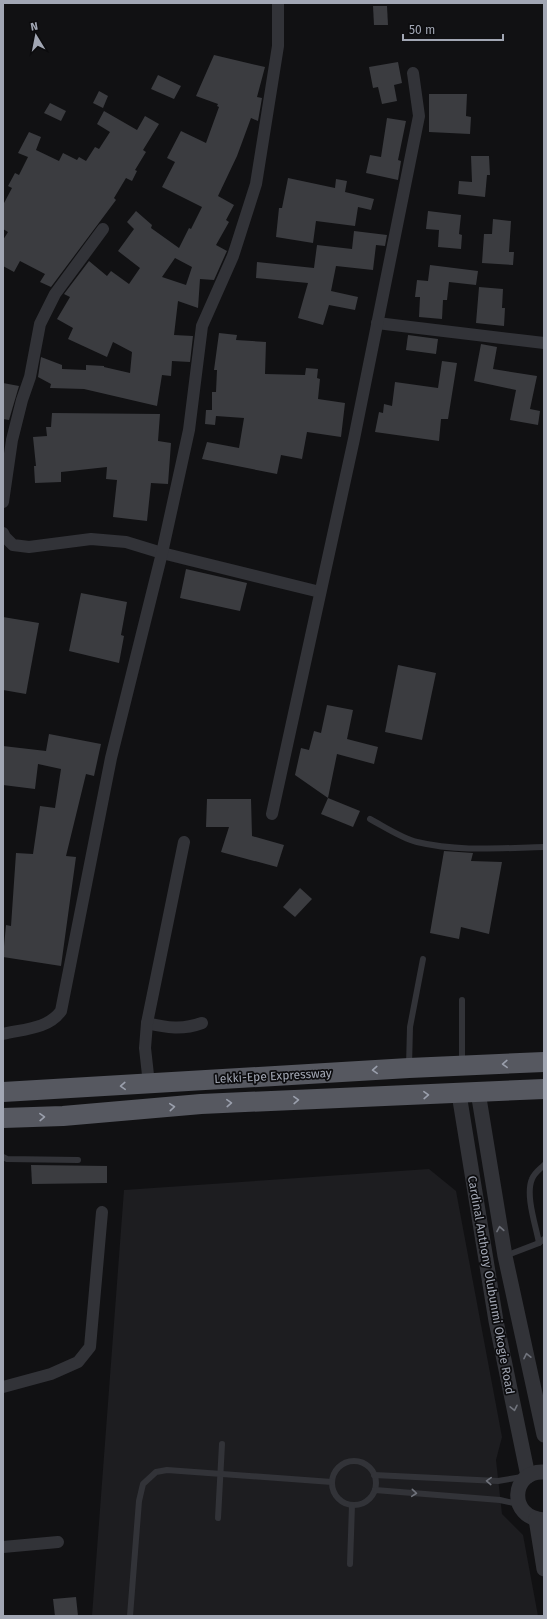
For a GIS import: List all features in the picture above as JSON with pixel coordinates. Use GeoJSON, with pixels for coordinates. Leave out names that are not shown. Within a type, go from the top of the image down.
{"type":"FeatureCollection","features":[{"type":"Feature","properties":{"kind":"highway","name":"Lekki-Epe Expressway"},"geometry":{"type":"LineString","coordinates":[[3,1092],[409,1068],[544,1062]]}},
{"type":"Feature","properties":{"kind":"highway","name":"Lekki-Epe Expressway"},"geometry":{"type":"LineString","coordinates":[[3,1118],[63,1116],[201,1104],[544,1089]]}},
{"type":"Feature","properties":{"kind":"street"},"geometry":{"type":"LineString","coordinates":[[3,1034],[45,1025],[54,1020],[61,1011],[111,758],[162,553],[189,430],[202,326],[233,256],[256,184],[278,46],[278,3]]}},
{"type":"Feature","properties":{"kind":"street"},"geometry":{"type":"LineString","coordinates":[[272,814],[377,323],[419,116],[413,74]]}},
{"type":"Feature","properties":{"kind":"street"},"geometry":{"type":"LineString","coordinates":[[3,502],[12,440],[22,400],[32,371],[40,324],[55,294],[103,229]]}},
{"type":"Feature","properties":{"kind":"street"},"geometry":{"type":"LineString","coordinates":[[377,323],[544,343]]}},
{"type":"Feature","properties":{"kind":"street"},"geometry":{"type":"LineString","coordinates":[[3,533],[4,537],[13,545],[28,547],[91,539],[126,542],[162,553],[320,592]]}},
{"type":"Feature","properties":{"kind":"street"},"geometry":{"type":"LineString","coordinates":[[149,1084],[145,1048],[147,1023],[184,842]]}},
{"type":"Feature","properties":{"kind":"street"},"geometry":{"type":"LineString","coordinates":[[147,1023],[168,1028],[189,1028],[202,1023]]}},
{"type":"Feature","properties":{"kind":"street","name":"Cardinal Anthony Olubunmi Okogie Road"},"geometry":{"type":"LineString","coordinates":[[469,1093],[486,1145],[505,1256],[544,1435]]}},
{"type":"Feature","properties":{"kind":"street","name":"Cardinal Anthony Olubunmi Okogie Road"},"geometry":{"type":"LineString","coordinates":[[469,1093],[467,1148],[496,1321],[528,1476]]}},
{"type":"Feature","properties":{"kind":"street"},"geometry":{"type":"LineString","coordinates":[[467,1148],[486,1145]]}},
{"type":"Feature","properties":{"kind":"street"},"geometry":{"type":"LineString","coordinates":[[3,1387],[51,1374],[72,1365],[78,1362],[90,1346],[102,1212]]}},
{"type":"Feature","properties":{"kind":"street"},"geometry":{"type":"LineString","coordinates":[[544,1472],[534,1473],[528,1476],[518,1488],[519,1504],[522,1511],[540,1519],[544,1569]]}},
{"type":"Feature","properties":{"kind":"street"},"geometry":{"type":"LineString","coordinates":[[3,1546],[58,1542]]}},
{"type":"Feature","properties":{"kind":"lane"},"geometry":{"type":"LineString","coordinates":[[370,819],[402,836],[417,842],[462,848],[544,847]]}},
{"type":"Feature","properties":{"kind":"lane"},"geometry":{"type":"LineString","coordinates":[[409,1068],[410,1027],[423,959]]}},
{"type":"Feature","properties":{"kind":"lane"},"geometry":{"type":"LineString","coordinates":[[462,1000],[462,1066]]}},
{"type":"Feature","properties":{"kind":"lane"},"geometry":{"type":"LineString","coordinates":[[3,1157],[7,1159],[78,1160]]}},
{"type":"Feature","properties":{"kind":"lane"},"geometry":{"type":"LineString","coordinates":[[505,1256],[542,1241],[530,1196],[530,1186],[532,1178],[544,1164]]}},
{"type":"Feature","properties":{"kind":"lane"},"geometry":{"type":"LineString","coordinates":[[218,1518],[222,1444]]}},
{"type":"Feature","properties":{"kind":"lane"},"geometry":{"type":"LineString","coordinates":[[347,1462],[361,1462],[371,1470],[374,1475],[375,1490],[366,1501],[352,1505],[338,1499],[334,1493],[332,1482],[335,1471],[347,1462]]}},
{"type":"Feature","properties":{"kind":"lane"},"geometry":{"type":"LineString","coordinates":[[130,1616],[139,1501],[143,1484],[156,1472],[167,1470],[220,1473],[332,1482]]}},
{"type":"Feature","properties":{"kind":"lane"},"geometry":{"type":"LineString","coordinates":[[374,1475],[498,1481],[528,1476]]}},
{"type":"Feature","properties":{"kind":"lane"},"geometry":{"type":"LineString","coordinates":[[375,1490],[500,1500],[519,1504]]}},
{"type":"Feature","properties":{"kind":"lane"},"geometry":{"type":"LineString","coordinates":[[350,1564],[352,1505]]}},
{"type":"Feature","properties":{"kind":"shaded area"},"geometry":{"type":"Polygon","coordinates":[[[429,1169],[456,1191],[502,1437],[496,1460],[502,1514],[523,1535],[538,1616],[92,1616],[124,1190],[429,1169]]]}},
{"type":"Feature","properties":{"kind":"building"},"geometry":{"type":"Polygon","coordinates":[[[373,6],[387,6],[388,25],[374,25],[373,6]]]}},
{"type":"Feature","properties":{"kind":"building"},"geometry":{"type":"Polygon","coordinates":[[[214,55],[265,67],[257,97],[262,98],[258,121],[251,118],[237,156],[218,196],[234,205],[226,220],[229,222],[216,245],[227,251],[214,280],[200,279],[198,308],[178,301],[174,335],[193,336],[190,362],[172,361],[171,376],[162,375],[157,406],[84,389],[50,388],[51,384],[38,377],[41,357],[62,365],[62,369],[86,370],[86,365],[104,366],[130,373],[132,352],[113,342],[107,357],[68,339],[73,328],[57,319],[70,297],[64,294],[89,261],[107,276],[111,271],[129,284],[140,268],[118,251],[134,229],[127,222],[136,211],[152,225],[151,228],[179,248],[189,228],[191,229],[202,207],[162,187],[175,162],[167,158],[181,131],[206,143],[219,107],[217,106],[218,104],[196,96],[214,55]],[[175,258],[162,277],[186,285],[192,267],[175,258]]]}},
{"type":"Feature","properties":{"kind":"building"},"geometry":{"type":"Polygon","coordinates":[[[398,62],[402,83],[394,85],[397,101],[382,104],[378,87],[373,88],[369,67],[398,62]]]}},
{"type":"Feature","properties":{"kind":"building"},"geometry":{"type":"Polygon","coordinates":[[[158,75],[181,86],[174,99],[151,89],[158,75]]]}},
{"type":"Feature","properties":{"kind":"building"},"geometry":{"type":"Polygon","coordinates":[[[99,91],[108,96],[103,108],[93,103],[99,91]]]}},
{"type":"Feature","properties":{"kind":"building"},"geometry":{"type":"Polygon","coordinates":[[[429,94],[467,94],[466,116],[471,117],[470,134],[429,132],[429,94]]]}},
{"type":"Feature","properties":{"kind":"building"},"geometry":{"type":"Polygon","coordinates":[[[50,103],[66,111],[61,121],[44,113],[50,103]]]}},
{"type":"Feature","properties":{"kind":"building"},"geometry":{"type":"Polygon","coordinates":[[[104,111],[137,130],[145,116],[159,124],[143,150],[146,152],[135,170],[137,171],[132,181],[126,178],[114,198],[116,200],[51,287],[40,282],[45,274],[20,261],[14,272],[3,266],[3,240],[8,232],[3,229],[3,205],[12,188],[8,186],[15,173],[19,175],[28,157],[18,153],[29,132],[41,137],[36,150],[59,161],[63,153],[77,160],[79,157],[86,161],[95,147],[99,149],[110,132],[97,124],[104,111]]]}},
{"type":"Feature","properties":{"kind":"building"},"geometry":{"type":"Polygon","coordinates":[[[387,118],[406,121],[398,160],[401,161],[398,180],[366,173],[370,155],[381,157],[387,118]]]}},
{"type":"Feature","properties":{"kind":"building"},"geometry":{"type":"Polygon","coordinates":[[[471,156],[489,156],[490,175],[487,175],[485,197],[458,194],[459,181],[472,182],[471,156]]]}},
{"type":"Feature","properties":{"kind":"building"},"geometry":{"type":"Polygon","coordinates":[[[288,178],[335,188],[336,179],[347,181],[345,192],[374,199],[371,210],[358,207],[355,226],[316,221],[313,243],[276,237],[279,208],[282,208],[288,178]]]}},
{"type":"Feature","properties":{"kind":"building"},"geometry":{"type":"Polygon","coordinates":[[[428,211],[461,215],[459,234],[462,235],[461,249],[438,247],[439,230],[426,229],[428,211]]]}},
{"type":"Feature","properties":{"kind":"building"},"geometry":{"type":"Polygon","coordinates":[[[493,219],[511,221],[509,252],[514,252],[513,265],[482,263],[484,234],[492,234],[493,219]]]}},
{"type":"Feature","properties":{"kind":"building"},"geometry":{"type":"Polygon","coordinates":[[[354,231],[387,235],[385,246],[376,245],[373,270],[336,266],[331,291],[358,297],[355,310],[329,305],[323,325],[298,318],[308,283],[256,278],[257,262],[314,268],[317,245],[352,249],[354,231]]]}},
{"type":"Feature","properties":{"kind":"building"},"geometry":{"type":"Polygon","coordinates":[[[430,265],[478,271],[476,285],[449,282],[447,300],[443,300],[442,319],[419,317],[420,297],[415,297],[417,280],[428,281],[430,265]]]}},
{"type":"Feature","properties":{"kind":"building"},"geometry":{"type":"Polygon","coordinates":[[[479,287],[503,289],[502,308],[505,308],[504,326],[476,323],[479,287]]]}},
{"type":"Feature","properties":{"kind":"building"},"geometry":{"type":"Polygon","coordinates":[[[219,333],[237,335],[236,340],[266,342],[265,374],[305,375],[306,368],[318,369],[317,378],[320,379],[318,399],[345,403],[341,437],[307,432],[302,459],[281,455],[277,474],[202,459],[207,442],[239,448],[244,418],[216,416],[215,425],[205,424],[206,410],[212,410],[212,392],[216,392],[217,370],[214,370],[219,333]]]}},
{"type":"Feature","properties":{"kind":"building"},"geometry":{"type":"Polygon","coordinates":[[[408,335],[438,339],[436,354],[406,350],[408,335]]]}},
{"type":"Feature","properties":{"kind":"building"},"geometry":{"type":"Polygon","coordinates":[[[481,344],[497,347],[493,369],[537,376],[530,409],[540,411],[538,425],[510,420],[516,390],[474,381],[481,344]]]}},
{"type":"Feature","properties":{"kind":"building"},"geometry":{"type":"Polygon","coordinates":[[[442,361],[457,363],[448,419],[441,419],[439,441],[375,432],[379,412],[383,413],[384,404],[392,406],[395,382],[438,388],[442,361]]]}},
{"type":"Feature","properties":{"kind":"building"},"geometry":{"type":"Polygon","coordinates":[[[3,383],[19,386],[9,420],[3,419],[3,383]]]}},
{"type":"Feature","properties":{"kind":"building"},"geometry":{"type":"Polygon","coordinates":[[[52,413],[160,414],[158,441],[171,443],[168,484],[151,483],[147,521],[113,517],[117,480],[106,479],[107,467],[61,472],[61,482],[35,483],[34,466],[36,466],[33,437],[47,436],[46,427],[51,427],[52,413]]]}},
{"type":"Feature","properties":{"kind":"building"},"geometry":{"type":"Polygon","coordinates":[[[186,569],[247,583],[240,611],[180,598],[186,569]]]}},
{"type":"Feature","properties":{"kind":"building"},"geometry":{"type":"Polygon","coordinates":[[[81,593],[127,602],[121,635],[124,636],[119,663],[69,651],[81,593]]]}},
{"type":"Feature","properties":{"kind":"building"},"geometry":{"type":"Polygon","coordinates":[[[3,617],[39,623],[26,694],[3,690],[3,617]]]}},
{"type":"Feature","properties":{"kind":"building"},"geometry":{"type":"Polygon","coordinates":[[[398,665],[436,673],[422,740],[385,732],[398,665]]]}},
{"type":"Feature","properties":{"kind":"building"},"geometry":{"type":"Polygon","coordinates":[[[327,705],[353,710],[347,739],[378,747],[374,764],[337,754],[328,798],[295,775],[301,748],[309,750],[314,731],[321,733],[327,705]]]}},
{"type":"Feature","properties":{"kind":"building"},"geometry":{"type":"Polygon","coordinates":[[[49,734],[101,744],[94,776],[86,774],[66,856],[76,857],[61,966],[3,957],[6,925],[11,926],[16,853],[33,854],[40,806],[55,808],[61,769],[38,764],[35,789],[3,785],[3,746],[46,751],[49,734]]]}},
{"type":"Feature","properties":{"kind":"building"},"geometry":{"type":"Polygon","coordinates":[[[328,798],[360,811],[353,827],[321,814],[328,798]]]}},
{"type":"Feature","properties":{"kind":"building"},"geometry":{"type":"Polygon","coordinates":[[[207,799],[251,799],[252,836],[284,845],[277,867],[221,852],[229,827],[206,827],[207,799]]]}},
{"type":"Feature","properties":{"kind":"building"},"geometry":{"type":"Polygon","coordinates":[[[444,851],[473,853],[471,861],[502,862],[489,934],[461,927],[459,939],[430,933],[444,851]]]}},
{"type":"Feature","properties":{"kind":"building"},"geometry":{"type":"Polygon","coordinates":[[[300,888],[312,899],[295,917],[283,907],[300,888]]]}},
{"type":"Feature","properties":{"kind":"building"},"geometry":{"type":"Polygon","coordinates":[[[31,1165],[107,1166],[107,1183],[32,1184],[31,1165]]]}},
{"type":"Feature","properties":{"kind":"building"},"geometry":{"type":"Polygon","coordinates":[[[76,1597],[78,1616],[55,1616],[53,1599],[76,1597]]]}}]}
